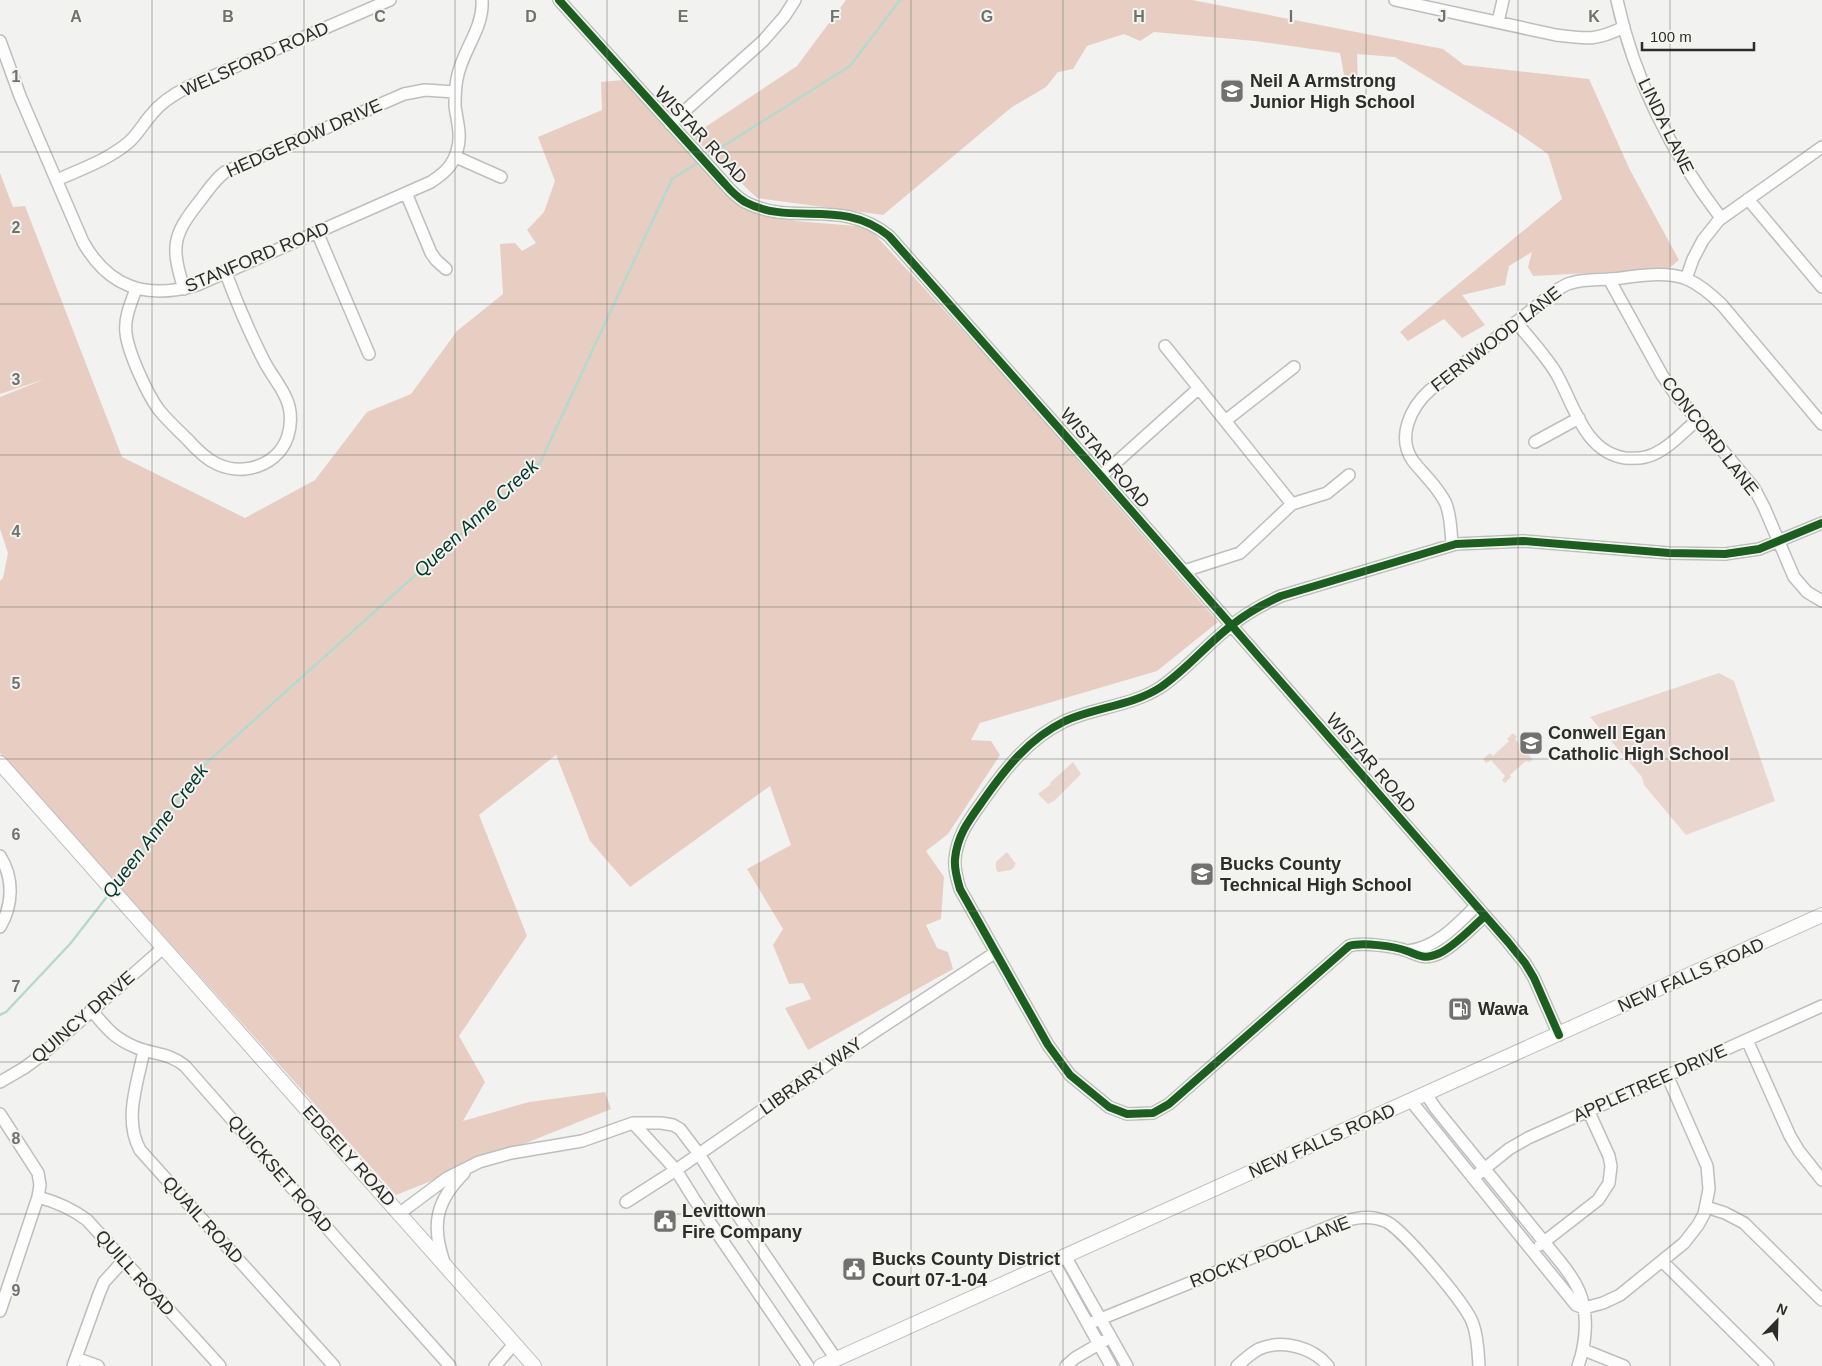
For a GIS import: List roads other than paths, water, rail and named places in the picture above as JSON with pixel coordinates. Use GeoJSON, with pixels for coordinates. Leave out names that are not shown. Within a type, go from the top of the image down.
{"type":"FeatureCollection","features":[{"type":"Feature","properties":{"kind":"main road","name":"EDGELY ROAD"},"geometry":{"type":"LineString","coordinates":[[0,763],[534,1366]]}},
{"type":"Feature","properties":{"kind":"main road","name":"NEW FALLS ROAD"},"geometry":{"type":"LineString","coordinates":[[821,1366],[1822,915]]}},
{"type":"Feature","properties":{"kind":"street","name":"WELSFORD ROAD"},"geometry":{"type":"LineString","coordinates":[[56,180],[98,162],[120,149],[139,132],[152,113],[165,101],[188,87],[390,0]]}},
{"type":"Feature","properties":{"kind":"street"},"geometry":{"type":"LineString","coordinates":[[482,0],[479,24],[461,64],[455,92],[459,131],[459,145],[456,157],[500,176]]}},
{"type":"Feature","properties":{"kind":"street","name":"WISTAR ROAD"},"geometry":{"type":"LineString","coordinates":[[559,0],[711,169],[745,202],[775,212],[848,216],[860,219],[881,229],[910,259],[1232,625],[1525,963],[1534,978],[1558,1035]]}},
{"type":"Feature","properties":{"kind":"street"},"geometry":{"type":"LineString","coordinates":[[1395,0],[1556,35],[1581,38],[1601,37],[1624,27]]}},
{"type":"Feature","properties":{"kind":"street"},"geometry":{"type":"LineString","coordinates":[[1498,22],[1502,0]]}},
{"type":"Feature","properties":{"kind":"street","name":"LINDA LANE"},"geometry":{"type":"LineString","coordinates":[[1617,0],[1624,27],[1644,84],[1667,134],[1689,173],[1721,218]]}},
{"type":"Feature","properties":{"kind":"street"},"geometry":{"type":"LineString","coordinates":[[670,124],[775,29],[790,2]]}},
{"type":"Feature","properties":{"kind":"street","name":"STANFORD ROAD"},"geometry":{"type":"LineString","coordinates":[[0,42],[20,96],[90,254],[107,273],[136,289],[169,292],[197,285],[431,182],[443,174],[456,157]]}},
{"type":"Feature","properties":{"kind":"street","name":"HEDGEROW DRIVE"},"geometry":{"type":"LineString","coordinates":[[184,289],[175,256],[177,238],[188,216],[208,189],[225,172],[404,94],[425,90],[455,92]]}},
{"type":"Feature","properties":{"kind":"street"},"geometry":{"type":"LineString","coordinates":[[1686,278],[1693,258],[1703,240],[1721,218],[1822,147]]}},
{"type":"Feature","properties":{"kind":"street"},"geometry":{"type":"LineString","coordinates":[[406,193],[431,253],[446,269]]}},
{"type":"Feature","properties":{"kind":"street"},"geometry":{"type":"LineString","coordinates":[[1748,199],[1822,287]]}},
{"type":"Feature","properties":{"kind":"street"},"geometry":{"type":"LineString","coordinates":[[316,232],[370,354]]}},
{"type":"Feature","properties":{"kind":"street"},"geometry":{"type":"LineString","coordinates":[[136,289],[128,312],[126,332],[130,350],[152,399],[164,415],[206,458],[215,464],[231,469],[252,468],[271,459],[282,447],[289,433],[290,411],[285,396],[262,358],[225,272]]}},
{"type":"Feature","properties":{"kind":"street","name":"FERNWOOD LANE"},"geometry":{"type":"LineString","coordinates":[[1452,545],[1451,526],[1445,503],[1409,454],[1407,443],[1408,420],[1422,397],[1557,290],[1568,284],[1588,280],[1653,275],[1686,278],[1708,292],[1722,305],[1822,424]]}},
{"type":"Feature","properties":{"kind":"street","name":"CONCORD LANE"},"geometry":{"type":"LineString","coordinates":[[1609,279],[1662,375],[1696,421],[1754,488],[1764,507],[1789,568],[1799,584],[1822,601]]}},
{"type":"Feature","properties":{"kind":"street"},"geometry":{"type":"LineString","coordinates":[[1516,322],[1555,372],[1589,436],[1606,452],[1614,456],[1632,459],[1657,453],[1696,421]]}},
{"type":"Feature","properties":{"kind":"street"},"geometry":{"type":"LineString","coordinates":[[1165,346],[1292,504]]}},
{"type":"Feature","properties":{"kind":"street"},"geometry":{"type":"LineString","coordinates":[[1225,421],[1294,367]]}},
{"type":"Feature","properties":{"kind":"street"},"geometry":{"type":"LineString","coordinates":[[1101,476],[1199,388]]}},
{"type":"Feature","properties":{"kind":"street"},"geometry":{"type":"LineString","coordinates":[[1535,442],[1579,418]]}},
{"type":"Feature","properties":{"kind":"street"},"geometry":{"type":"LineString","coordinates":[[1184,571],[1240,553],[1292,504],[1327,493],[1349,475]]}},
{"type":"Feature","properties":{"kind":"street"},"geometry":{"type":"LineString","coordinates":[[1485,916],[1440,953],[1423,957],[1393,948],[1355,944],[1335,958],[1169,1104],[1152,1113],[1127,1114],[1109,1106],[1070,1075],[1048,1045],[960,888],[955,859],[958,842],[964,826],[1001,775],[1033,741],[1064,722],[1146,695],[1159,688],[1186,667],[1232,625],[1254,609],[1281,596],[1452,545],[1523,541],[1669,553],[1725,554],[1759,549],[1822,524]]}},
{"type":"Feature","properties":{"kind":"street"},"geometry":{"type":"LineString","coordinates":[[0,856],[9,876],[10,895],[6,916],[0,927]]}},
{"type":"Feature","properties":{"kind":"street"},"geometry":{"type":"LineString","coordinates":[[1408,951],[1429,946],[1441,938],[1476,906]]}},
{"type":"Feature","properties":{"kind":"street","name":"QUINCY DRIVE"},"geometry":{"type":"LineString","coordinates":[[0,1082],[39,1057],[163,948]]}},
{"type":"Feature","properties":{"kind":"street","name":"LIBRARY WAY"},"geometry":{"type":"LineString","coordinates":[[626,1202],[700,1154],[864,1039],[996,952]]}},
{"type":"Feature","properties":{"kind":"street","name":"APPLETREE DRIVE"},"geometry":{"type":"LineString","coordinates":[[1473,1178],[1509,1149],[1528,1138],[1822,1006]]}},
{"type":"Feature","properties":{"kind":"street","name":"QUICKSET ROAD"},"geometry":{"type":"LineString","coordinates":[[91,1010],[111,1034],[120,1040],[144,1050],[169,1056],[185,1066],[430,1346],[450,1366]]}},
{"type":"Feature","properties":{"kind":"street"},"geometry":{"type":"LineString","coordinates":[[1746,1040],[1790,1136],[1808,1164],[1822,1180]]}},
{"type":"Feature","properties":{"kind":"street","name":"QUAIL ROAD"},"geometry":{"type":"LineString","coordinates":[[144,1050],[132,1116],[133,1131],[140,1150],[334,1366]]}},
{"type":"Feature","properties":{"kind":"street"},"geometry":{"type":"LineString","coordinates":[[1411,1101],[1576,1305],[1584,1308],[1614,1298],[1662,1261],[1693,1234],[1706,1207],[1709,1189],[1706,1166],[1667,1075]]}},
{"type":"Feature","properties":{"kind":"street"},"geometry":{"type":"LineString","coordinates":[[1426,1094],[1576,1285],[1584,1308],[1584,1350],[1578,1366]]}},
{"type":"Feature","properties":{"kind":"street"},"geometry":{"type":"LineString","coordinates":[[1533,1251],[1598,1200],[1609,1184],[1611,1166],[1609,1156],[1588,1110]]}},
{"type":"Feature","properties":{"kind":"street"},"geometry":{"type":"LineString","coordinates":[[0,1114],[38,1173],[40,1185],[38,1197],[0,1311]]}},
{"type":"Feature","properties":{"kind":"street"},"geometry":{"type":"LineString","coordinates":[[400,1213],[434,1187],[472,1165],[511,1153],[582,1141],[633,1123],[673,1125],[680,1129],[700,1154],[733,1208],[836,1359]]}},
{"type":"Feature","properties":{"kind":"street"},"geometry":{"type":"LineString","coordinates":[[633,1123],[676,1170],[808,1366]]}},
{"type":"Feature","properties":{"kind":"street"},"geometry":{"type":"LineString","coordinates":[[445,1264],[436,1235],[439,1211],[443,1200],[454,1183],[472,1165]]}},
{"type":"Feature","properties":{"kind":"street","name":"QUILL ROAD"},"geometry":{"type":"LineString","coordinates":[[38,1197],[60,1203],[87,1220],[220,1366]]}},
{"type":"Feature","properties":{"kind":"street"},"geometry":{"type":"LineString","coordinates":[[1706,1207],[1730,1215],[1744,1223],[1822,1300]]}},
{"type":"Feature","properties":{"kind":"street","name":"ROCKY POOL LANE"},"geometry":{"type":"LineString","coordinates":[[1088,1324],[1338,1223],[1354,1218],[1369,1218],[1386,1222],[1396,1228],[1462,1304],[1473,1323],[1478,1341],[1478,1366]]}},
{"type":"Feature","properties":{"kind":"street"},"geometry":{"type":"LineString","coordinates":[[1059,1259],[1101,1319],[1128,1366]]}},
{"type":"Feature","properties":{"kind":"street"},"geometry":{"type":"LineString","coordinates":[[1059,1259],[1088,1324],[1111,1366]]}},
{"type":"Feature","properties":{"kind":"street"},"geometry":{"type":"LineString","coordinates":[[98,1366],[75,1362],[98,1294],[104,1282],[124,1260]]}},
{"type":"Feature","properties":{"kind":"street"},"geometry":{"type":"LineString","coordinates":[[1662,1261],[1768,1366]]}},
{"type":"Feature","properties":{"kind":"street"},"geometry":{"type":"LineString","coordinates":[[1066,1366],[1111,1337]]}},
{"type":"Feature","properties":{"kind":"street"},"geometry":{"type":"LineString","coordinates":[[495,1366],[514,1344]]}},
{"type":"Feature","properties":{"kind":"street"},"geometry":{"type":"LineString","coordinates":[[1237,1366],[1253,1352],[1277,1345],[1310,1351],[1321,1358],[1328,1366]]}},
{"type":"Feature","properties":{"kind":"street"},"geometry":{"type":"LineString","coordinates":[[1584,1350],[1624,1366]]}},
{"type":"Feature","properties":{"kind":"waterway","name":"Queen Anne Creek"},"geometry":{"type":"LineString","coordinates":[[706,157],[850,66],[900,0]]}},
{"type":"Feature","properties":{"kind":"waterway","name":"Queen Anne Creek"},"geometry":{"type":"LineString","coordinates":[[116,886],[203,766],[540,463],[672,179],[699,162]]}},
{"type":"Feature","properties":{"kind":"waterway","name":"Queen Anne Creek"},"geometry":{"type":"LineString","coordinates":[[0,1015],[6,1012],[70,944],[109,894]]}},
{"type":"Feature","properties":{"kind":"place","name":"Neil A Armstrong Junior High School"},"geometry":{"type":"Point","coordinates":[1232,91]}},
{"type":"Feature","properties":{"kind":"place","name":"Conwell Egan Catholic High School"},"geometry":{"type":"Point","coordinates":[1531,743]}},
{"type":"Feature","properties":{"kind":"place","name":"Bucks County Technical High School"},"geometry":{"type":"Point","coordinates":[1202,874]}},
{"type":"Feature","properties":{"kind":"place","name":"Wawa"},"geometry":{"type":"Point","coordinates":[1460,1009]}},
{"type":"Feature","properties":{"kind":"place","name":"Levittown Fire Company"},"geometry":{"type":"Point","coordinates":[665,1221]}},
{"type":"Feature","properties":{"kind":"place","name":"Bucks County District Court 07-1-04"},"geometry":{"type":"Point","coordinates":[854,1269]}}]}
